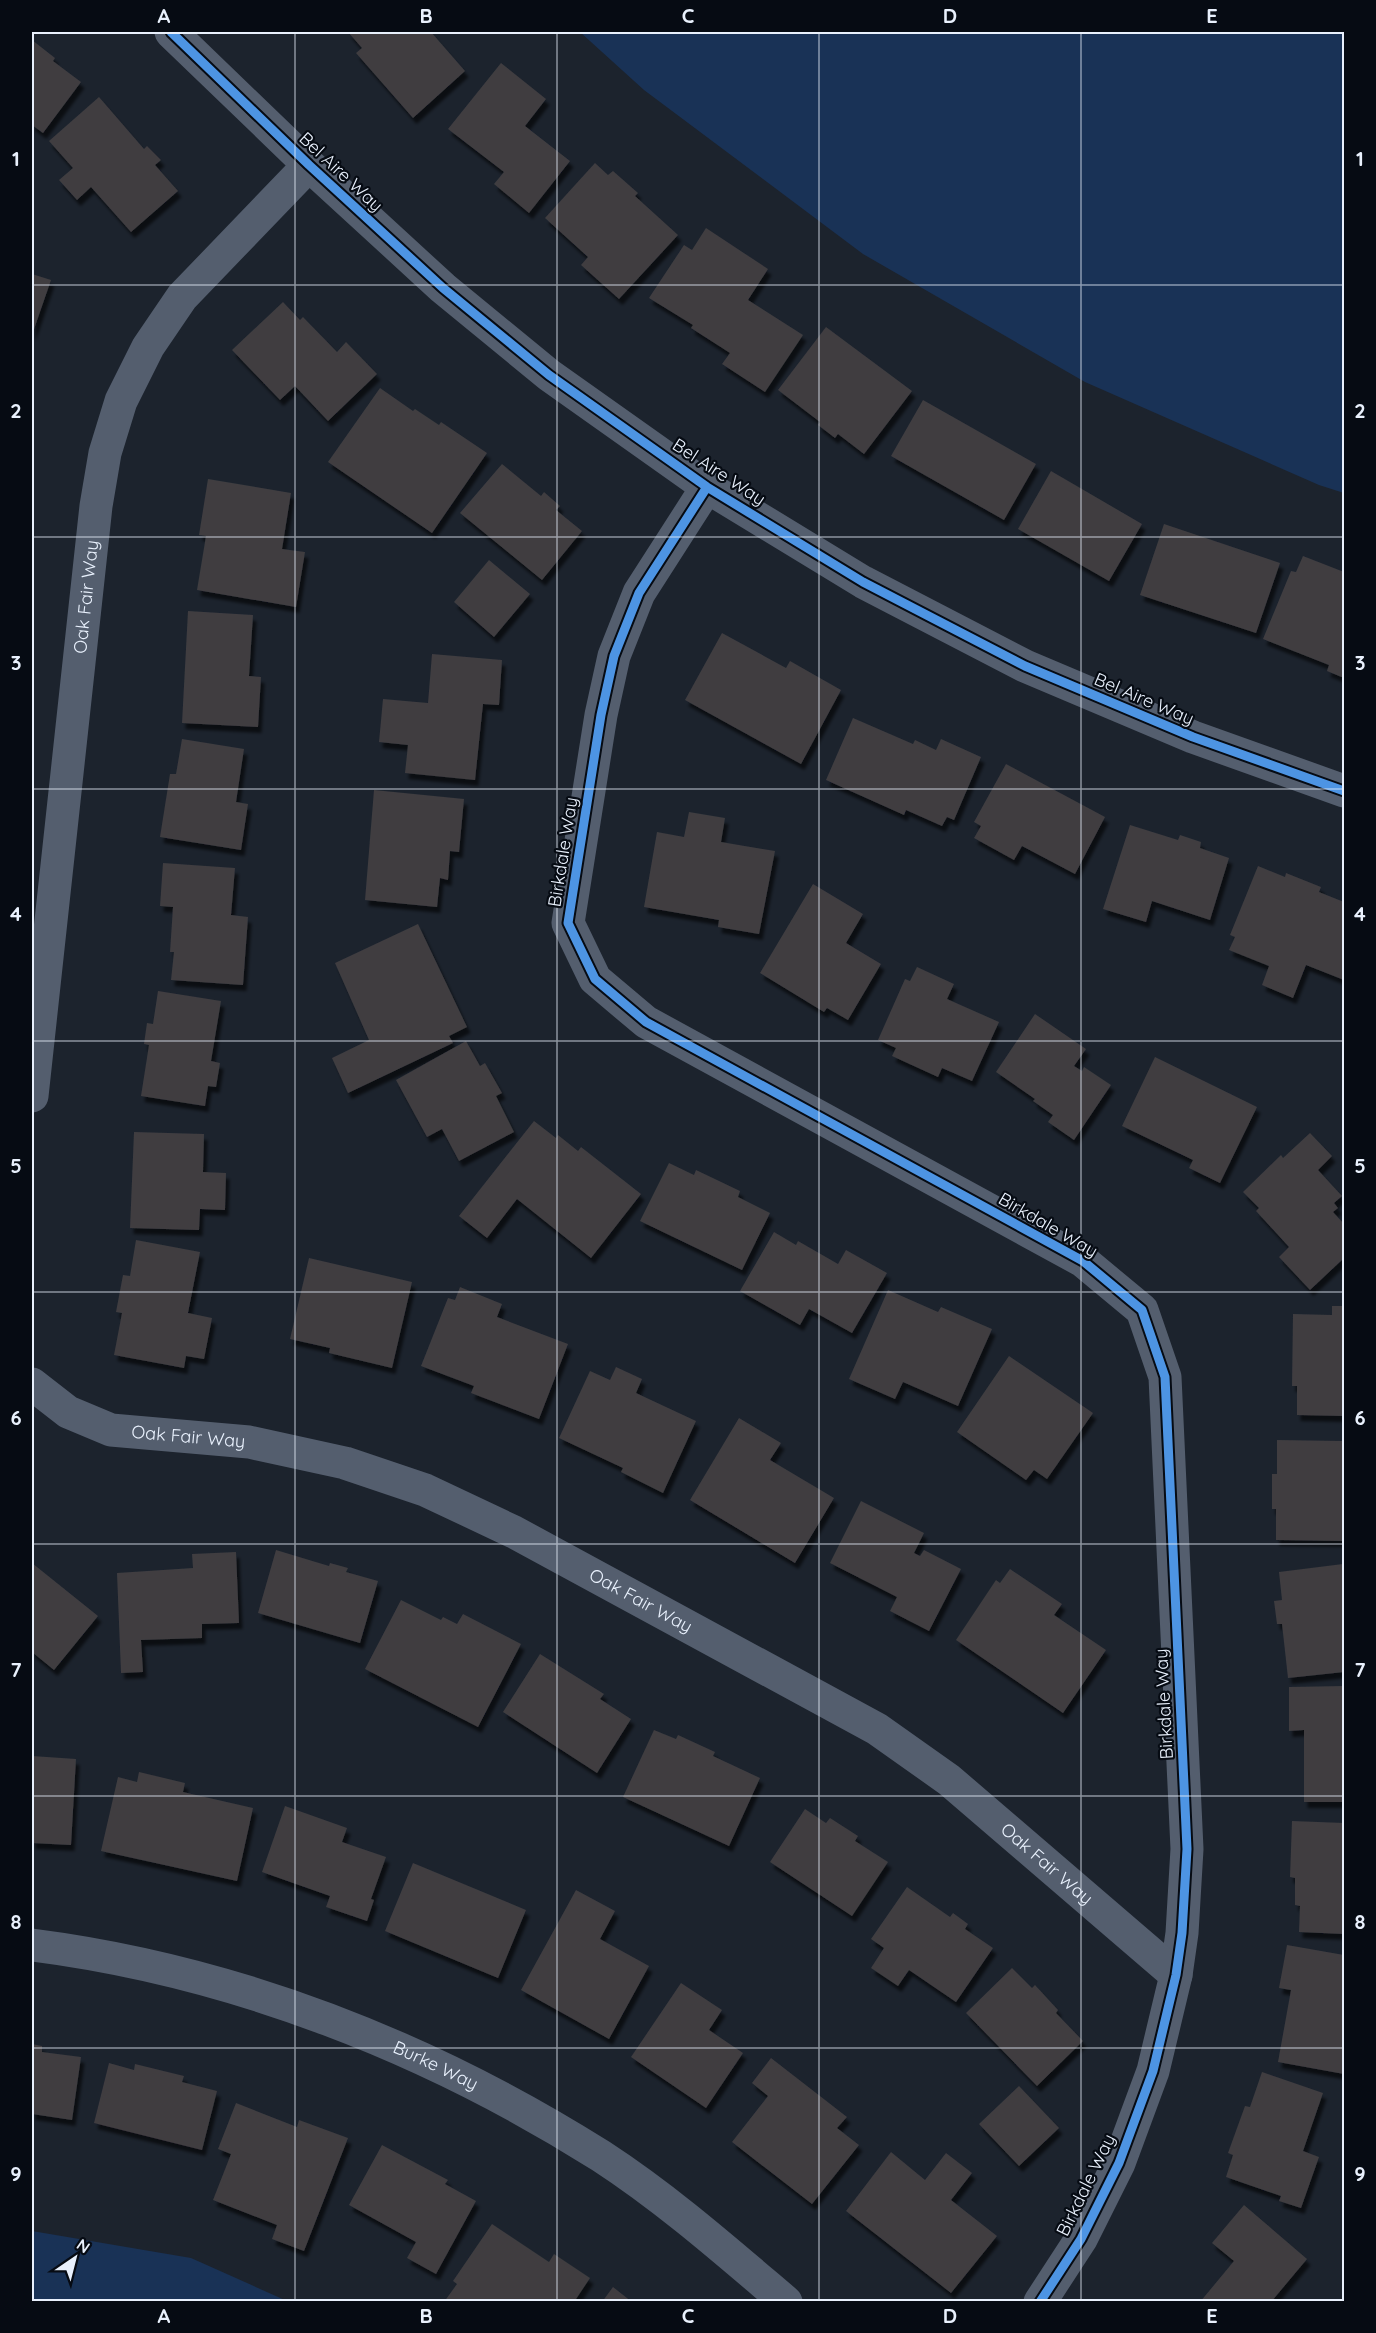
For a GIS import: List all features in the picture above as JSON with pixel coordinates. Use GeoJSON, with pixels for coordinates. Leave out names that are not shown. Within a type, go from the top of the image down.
{"type":"FeatureCollection","features":[{"type":"Feature","properties":{"kind":"street","name":"Bel Aire Way"},"geometry":{"type":"LineString","coordinates":[[171,32],[309,165],[443,288],[532,360],[707,487],[863,582],[1025,666],[1192,737],[1344,791]]}},
{"type":"Feature","properties":{"kind":"street","name":"Oak Fair Way"},"geometry":{"type":"LineString","coordinates":[[32,1096],[96,506],[105,453],[121,401],[148,346],[182,297],[309,165]]}},
{"type":"Feature","properties":{"kind":"street","name":"Birkdale Way"},"geometry":{"type":"LineString","coordinates":[[707,487],[639,593],[614,656],[601,715],[568,923],[595,979],[646,1022],[1083,1261],[1142,1310],[1165,1377],[1187,1849],[1182,1933],[1176,1975],[1153,2071],[1119,2163],[1081,2239],[1040,2301]]}},
{"type":"Feature","properties":{"kind":"street","name":"Oak Fair Way"},"geometry":{"type":"LineString","coordinates":[[32,1384],[68,1412],[111,1430],[249,1442],[345,1462],[425,1490],[514,1532],[877,1729],[949,1780],[1176,1975]]}},
{"type":"Feature","properties":{"kind":"street","name":"Burke Way"},"geometry":{"type":"LineString","coordinates":[[32,1945],[170,1970],[284,2002],[394,2044],[500,2097],[602,2157],[698,2226],[786,2301]]}},
{"type":"Feature","properties":{"kind":"shaded area"},"geometry":{"type":"Polygon","coordinates":[[[580,32],[1344,32],[1344,493],[1319,485],[1085,382],[863,254],[644,90],[580,32]]]}},
{"type":"Feature","properties":{"kind":"shaded area"},"geometry":{"type":"Polygon","coordinates":[[[32,2231],[191,2258],[287,2301],[32,2301],[32,2231]]]}},
{"type":"Feature","properties":{"kind":"building"},"geometry":{"type":"Polygon","coordinates":[[[348,32],[431,32],[465,71],[413,118],[356,53],[362,48],[348,32]]]}},
{"type":"Feature","properties":{"kind":"building"},"geometry":{"type":"Polygon","coordinates":[[[32,40],[55,58],[53,61],[81,82],[43,133],[32,125],[32,40]]]}},
{"type":"Feature","properties":{"kind":"building"},"geometry":{"type":"Polygon","coordinates":[[[501,63],[546,99],[525,126],[570,161],[529,213],[494,184],[504,172],[448,129],[501,63]]]}},
{"type":"Feature","properties":{"kind":"building"},"geometry":{"type":"Polygon","coordinates":[[[99,97],[144,149],[147,146],[161,160],[155,165],[178,191],[131,232],[91,187],[77,200],[59,180],[73,168],[49,141],[99,97]]]}},
{"type":"Feature","properties":{"kind":"building"},"geometry":{"type":"Polygon","coordinates":[[[595,163],[608,175],[613,171],[638,193],[635,196],[678,235],[619,299],[581,265],[588,257],[545,218],[595,163]]]}},
{"type":"Feature","properties":{"kind":"building"},"geometry":{"type":"Polygon","coordinates":[[[706,228],[768,269],[748,300],[803,335],[765,392],[722,364],[730,353],[691,328],[693,325],[649,298],[684,245],[692,250],[706,228]]]}},
{"type":"Feature","properties":{"kind":"building"},"geometry":{"type":"Polygon","coordinates":[[[32,274],[51,280],[32,335],[32,274]]]}},
{"type":"Feature","properties":{"kind":"building"},"geometry":{"type":"Polygon","coordinates":[[[283,302],[300,320],[303,317],[337,352],[346,342],[377,374],[328,421],[295,386],[280,400],[232,350],[283,302]]]}},
{"type":"Feature","properties":{"kind":"building"},"geometry":{"type":"Polygon","coordinates":[[[826,327],[912,391],[864,454],[838,434],[835,438],[818,425],[820,422],[778,390],[826,327]]]}},
{"type":"Feature","properties":{"kind":"building"},"geometry":{"type":"Polygon","coordinates":[[[380,388],[413,411],[415,409],[439,425],[441,422],[487,453],[432,533],[328,462],[380,388]]]}},
{"type":"Feature","properties":{"kind":"building"},"geometry":{"type":"Polygon","coordinates":[[[923,400],[1036,464],[1004,520],[891,456],[923,400]]]}},
{"type":"Feature","properties":{"kind":"building"},"geometry":{"type":"Polygon","coordinates":[[[502,464],[541,496],[544,492],[560,506],[556,510],[582,531],[542,580],[460,513],[502,464]]]}},
{"type":"Feature","properties":{"kind":"building"},"geometry":{"type":"Polygon","coordinates":[[[1051,471],[1142,524],[1109,581],[1018,529],[1051,471]]]}},
{"type":"Feature","properties":{"kind":"building"},"geometry":{"type":"Polygon","coordinates":[[[208,479],[291,493],[282,549],[305,552],[296,607],[197,590],[206,536],[199,535],[208,479]]]}},
{"type":"Feature","properties":{"kind":"building"},"geometry":{"type":"Polygon","coordinates":[[[1164,524],[1280,563],[1256,633],[1140,595],[1164,524]]]}},
{"type":"Feature","properties":{"kind":"building"},"geometry":{"type":"Polygon","coordinates":[[[1303,556],[1344,572],[1344,678],[1327,671],[1329,665],[1263,639],[1291,571],[1296,572],[1303,556]]]}},
{"type":"Feature","properties":{"kind":"building"},"geometry":{"type":"Polygon","coordinates":[[[489,560],[530,594],[494,637],[454,602],[489,560]]]}},
{"type":"Feature","properties":{"kind":"building"},"geometry":{"type":"Polygon","coordinates":[[[188,611],[253,615],[249,676],[261,677],[258,727],[182,723],[188,611]]]}},
{"type":"Feature","properties":{"kind":"building"},"geometry":{"type":"Polygon","coordinates":[[[722,633],[786,668],[790,661],[841,690],[801,764],[685,700],[722,633]]]}},
{"type":"Feature","properties":{"kind":"building"},"geometry":{"type":"Polygon","coordinates":[[[432,654],[502,660],[499,705],[483,704],[475,780],[405,773],[408,745],[379,742],[383,699],[428,703],[432,654]]]}},
{"type":"Feature","properties":{"kind":"building"},"geometry":{"type":"Polygon","coordinates":[[[853,718],[913,744],[915,740],[936,750],[941,739],[981,757],[954,820],[947,817],[942,826],[906,810],[904,815],[826,780],[853,718]]]}},
{"type":"Feature","properties":{"kind":"building"},"geometry":{"type":"Polygon","coordinates":[[[182,739],[244,749],[236,802],[248,804],[241,850],[160,837],[170,774],[176,774],[182,739]]]}},
{"type":"Feature","properties":{"kind":"building"},"geometry":{"type":"Polygon","coordinates":[[[1006,764],[1105,817],[1075,874],[1022,846],[1014,860],[974,838],[981,826],[974,822],[1006,764]]]}},
{"type":"Feature","properties":{"kind":"building"},"geometry":{"type":"Polygon","coordinates":[[[374,790],[464,799],[459,852],[450,851],[448,880],[440,878],[437,907],[365,900],[374,790]]]}},
{"type":"Feature","properties":{"kind":"building"},"geometry":{"type":"Polygon","coordinates":[[[689,812],[725,818],[721,842],[775,851],[759,934],[718,927],[719,920],[644,907],[657,832],[684,837],[689,812]]]}},
{"type":"Feature","properties":{"kind":"building"},"geometry":{"type":"Polygon","coordinates":[[[1130,825],[1178,840],[1180,835],[1201,842],[1200,848],[1229,858],[1210,920],[1152,901],[1146,922],[1103,909],[1130,825]]]}},
{"type":"Feature","properties":{"kind":"building"},"geometry":{"type":"Polygon","coordinates":[[[163,863],[235,868],[231,915],[248,917],[243,985],[171,980],[174,952],[170,952],[173,907],[160,906],[163,863]]]}},
{"type":"Feature","properties":{"kind":"building"},"geometry":{"type":"Polygon","coordinates":[[[1258,866],[1285,877],[1286,873],[1321,887],[1319,892],[1344,902],[1344,980],[1306,965],[1293,998],[1262,985],[1269,966],[1229,950],[1235,937],[1230,935],[1258,866]]]}},
{"type":"Feature","properties":{"kind":"building"},"geometry":{"type":"Polygon","coordinates":[[[813,884],[863,914],[846,943],[881,964],[848,1020],[827,1008],[824,1012],[760,973],[813,884]]]}},
{"type":"Feature","properties":{"kind":"building"},"geometry":{"type":"Polygon","coordinates":[[[418,924],[467,1027],[449,1036],[453,1043],[348,1093],[332,1058],[369,1040],[335,963],[418,924]]]}},
{"type":"Feature","properties":{"kind":"building"},"geometry":{"type":"Polygon","coordinates":[[[917,967],[954,984],[947,999],[999,1022],[972,1081],[942,1068],[938,1077],[892,1056],[896,1048],[878,1040],[905,979],[910,981],[917,967]]]}},
{"type":"Feature","properties":{"kind":"building"},"geometry":{"type":"Polygon","coordinates":[[[158,991],[221,1001],[211,1061],[220,1063],[216,1087],[208,1086],[205,1106],[141,1096],[149,1045],[144,1044],[147,1023],[153,1024],[158,991]]]}},
{"type":"Feature","properties":{"kind":"building"},"geometry":{"type":"Polygon","coordinates":[[[1035,1014],[1086,1049],[1074,1066],[1082,1071],[1084,1067],[1111,1085],[1074,1140],[1048,1122],[1053,1115],[1033,1101],[1035,1099],[996,1072],[1035,1014]]]}},
{"type":"Feature","properties":{"kind":"building"},"geometry":{"type":"Polygon","coordinates":[[[466,1041],[480,1066],[485,1063],[502,1093],[496,1096],[514,1132],[459,1161],[442,1129],[427,1137],[396,1080],[466,1041]]]}},
{"type":"Feature","properties":{"kind":"building"},"geometry":{"type":"Polygon","coordinates":[[[1155,1057],[1257,1107],[1220,1183],[1189,1168],[1193,1160],[1122,1126],[1155,1057]]]}},
{"type":"Feature","properties":{"kind":"building"},"geometry":{"type":"Polygon","coordinates":[[[534,1121],[556,1138],[558,1135],[578,1151],[581,1147],[641,1194],[591,1258],[517,1199],[487,1238],[459,1216],[534,1121]]]}},
{"type":"Feature","properties":{"kind":"building"},"geometry":{"type":"Polygon","coordinates":[[[134,1132],[204,1134],[203,1172],[226,1173],[225,1210],[200,1209],[199,1230],[130,1228],[134,1132]]]}},
{"type":"Feature","properties":{"kind":"building"},"geometry":{"type":"Polygon","coordinates":[[[1310,1133],[1332,1156],[1318,1170],[1342,1196],[1334,1203],[1338,1208],[1333,1212],[1344,1224],[1344,1258],[1310,1290],[1279,1257],[1289,1247],[1256,1211],[1259,1208],[1243,1192],[1281,1155],[1283,1158],[1310,1133]]]}},
{"type":"Feature","properties":{"kind":"building"},"geometry":{"type":"Polygon","coordinates":[[[669,1163],[694,1175],[696,1170],[740,1191],[738,1197],[770,1213],[742,1270],[640,1221],[669,1163]]]}},
{"type":"Feature","properties":{"kind":"building"},"geometry":{"type":"Polygon","coordinates":[[[774,1232],[796,1245],[798,1241],[838,1264],[846,1250],[887,1273],[852,1333],[809,1309],[800,1325],[740,1291],[774,1232]]]}},
{"type":"Feature","properties":{"kind":"building"},"geometry":{"type":"Polygon","coordinates":[[[136,1240],[200,1252],[188,1313],[212,1318],[204,1359],[186,1356],[184,1368],[114,1355],[122,1313],[116,1312],[123,1275],[130,1276],[136,1240]]]}},
{"type":"Feature","properties":{"kind":"building"},"geometry":{"type":"Polygon","coordinates":[[[309,1258],[412,1282],[392,1368],[329,1353],[330,1348],[290,1339],[309,1258]]]}},
{"type":"Feature","properties":{"kind":"building"},"geometry":{"type":"Polygon","coordinates":[[[460,1287],[502,1304],[497,1317],[568,1344],[539,1419],[471,1393],[474,1386],[421,1366],[448,1298],[455,1300],[460,1287]]]}},
{"type":"Feature","properties":{"kind":"building"},"geometry":{"type":"Polygon","coordinates":[[[888,1290],[938,1312],[941,1307],[992,1329],[958,1406],[903,1382],[895,1399],[849,1379],[888,1290]]]}},
{"type":"Feature","properties":{"kind":"building"},"geometry":{"type":"Polygon","coordinates":[[[1332,1306],[1344,1306],[1344,1416],[1297,1415],[1297,1386],[1292,1386],[1293,1314],[1332,1315],[1332,1306]]]}},
{"type":"Feature","properties":{"kind":"building"},"geometry":{"type":"Polygon","coordinates":[[[1009,1356],[1093,1413],[1047,1479],[1034,1470],[1026,1480],[957,1432],[1009,1356]]]}},
{"type":"Feature","properties":{"kind":"building"},"geometry":{"type":"Polygon","coordinates":[[[616,1367],[642,1379],[636,1393],[696,1421],[663,1493],[621,1472],[623,1468],[559,1438],[590,1371],[610,1380],[616,1367]]]}},
{"type":"Feature","properties":{"kind":"building"},"geometry":{"type":"Polygon","coordinates":[[[739,1418],[781,1443],[770,1460],[834,1498],[795,1563],[690,1500],[739,1418]]]}},
{"type":"Feature","properties":{"kind":"building"},"geometry":{"type":"Polygon","coordinates":[[[1277,1440],[1343,1441],[1344,1535],[1342,1535],[1342,1541],[1276,1540],[1276,1509],[1272,1509],[1272,1474],[1277,1474],[1277,1440]]]}},
{"type":"Feature","properties":{"kind":"building"},"geometry":{"type":"Polygon","coordinates":[[[861,1501],[924,1533],[914,1553],[920,1556],[924,1550],[961,1569],[929,1631],[890,1611],[897,1597],[830,1563],[861,1501]]]}},
{"type":"Feature","properties":{"kind":"building"},"geometry":{"type":"Polygon","coordinates":[[[276,1550],[329,1566],[330,1563],[348,1568],[346,1572],[378,1581],[360,1643],[258,1613],[276,1550]]]}},
{"type":"Feature","properties":{"kind":"building"},"geometry":{"type":"Polygon","coordinates":[[[236,1552],[239,1623],[202,1624],[202,1638],[141,1640],[143,1672],[121,1673],[117,1573],[193,1568],[192,1554],[236,1552]]]}},
{"type":"Feature","properties":{"kind":"building"},"geometry":{"type":"Polygon","coordinates":[[[32,1563],[98,1616],[54,1670],[32,1652],[32,1563]]]}},
{"type":"Feature","properties":{"kind":"building"},"geometry":{"type":"Polygon","coordinates":[[[1343,1564],[1344,1672],[1288,1678],[1282,1624],[1277,1624],[1274,1601],[1282,1600],[1279,1572],[1343,1564]]]}},
{"type":"Feature","properties":{"kind":"building"},"geometry":{"type":"Polygon","coordinates":[[[1010,1569],[1062,1604],[1054,1615],[1106,1650],[1063,1713],[956,1640],[996,1580],[1000,1583],[1010,1569]]]}},
{"type":"Feature","properties":{"kind":"building"},"geometry":{"type":"Polygon","coordinates":[[[401,1600],[441,1620],[443,1617],[457,1624],[463,1614],[521,1644],[478,1727],[365,1669],[401,1600]]]}},
{"type":"Feature","properties":{"kind":"building"},"geometry":{"type":"Polygon","coordinates":[[[540,1654],[604,1694],[600,1699],[631,1719],[597,1773],[503,1712],[540,1654]]]}},
{"type":"Feature","properties":{"kind":"building"},"geometry":{"type":"Polygon","coordinates":[[[1344,1686],[1344,1802],[1304,1802],[1304,1730],[1289,1731],[1289,1687],[1344,1686]]]}},
{"type":"Feature","properties":{"kind":"building"},"geometry":{"type":"Polygon","coordinates":[[[654,1730],[676,1739],[678,1735],[715,1752],[713,1756],[760,1778],[729,1846],[623,1797],[654,1730]]]}},
{"type":"Feature","properties":{"kind":"building"},"geometry":{"type":"Polygon","coordinates":[[[32,1756],[76,1759],[71,1845],[32,1843],[32,1756]]]}},
{"type":"Feature","properties":{"kind":"building"},"geometry":{"type":"Polygon","coordinates":[[[139,1772],[185,1783],[183,1792],[253,1808],[237,1881],[101,1851],[118,1777],[137,1782],[139,1772]]]}},
{"type":"Feature","properties":{"kind":"building"},"geometry":{"type":"Polygon","coordinates":[[[285,1806],[347,1828],[342,1842],[386,1857],[371,1899],[374,1900],[367,1921],[326,1907],[330,1896],[262,1872],[285,1806]]]}},
{"type":"Feature","properties":{"kind":"building"},"geometry":{"type":"Polygon","coordinates":[[[805,1809],[826,1823],[830,1818],[858,1836],[855,1841],[888,1862],[852,1916],[770,1862],[805,1809]]]}},
{"type":"Feature","properties":{"kind":"building"},"geometry":{"type":"Polygon","coordinates":[[[1292,1821],[1344,1823],[1344,1934],[1299,1932],[1300,1906],[1295,1905],[1295,1878],[1290,1877],[1292,1821]]]}},
{"type":"Feature","properties":{"kind":"building"},"geometry":{"type":"Polygon","coordinates":[[[413,1863],[526,1910],[498,1978],[385,1931],[413,1863]]]}},
{"type":"Feature","properties":{"kind":"building"},"geometry":{"type":"Polygon","coordinates":[[[907,1887],[950,1917],[953,1913],[968,1924],[965,1929],[993,1948],[956,2002],[909,1970],[898,1986],[871,1968],[884,1948],[871,1939],[907,1887]]]}},
{"type":"Feature","properties":{"kind":"building"},"geometry":{"type":"Polygon","coordinates":[[[576,1890],[615,1911],[600,1939],[649,1966],[609,2039],[521,1990],[576,1890]]]}},
{"type":"Feature","properties":{"kind":"building"},"geometry":{"type":"Polygon","coordinates":[[[1287,1945],[1344,1955],[1344,2074],[1278,2062],[1291,1990],[1279,1988],[1287,1945]]]}},
{"type":"Feature","properties":{"kind":"building"},"geometry":{"type":"Polygon","coordinates":[[[1012,1968],[1032,1988],[1035,1985],[1058,2010],[1056,2013],[1083,2041],[1037,2086],[966,2013],[1012,1968]]]}},
{"type":"Feature","properties":{"kind":"building"},"geometry":{"type":"Polygon","coordinates":[[[681,1983],[722,2010],[709,2030],[743,2053],[706,2108],[631,2057],[681,1983]]]}},
{"type":"Feature","properties":{"kind":"building"},"geometry":{"type":"Polygon","coordinates":[[[32,2044],[42,2046],[42,2052],[81,2057],[72,2120],[32,2114],[32,2044]]]}},
{"type":"Feature","properties":{"kind":"building"},"geometry":{"type":"Polygon","coordinates":[[[771,2058],[847,2117],[837,2128],[859,2145],[812,2204],[732,2142],[768,2096],[752,2083],[771,2058]]]}},
{"type":"Feature","properties":{"kind":"building"},"geometry":{"type":"Polygon","coordinates":[[[109,2063],[134,2070],[135,2064],[184,2076],[182,2082],[217,2091],[202,2150],[94,2123],[109,2063]]]}},
{"type":"Feature","properties":{"kind":"building"},"geometry":{"type":"Polygon","coordinates":[[[1262,2072],[1323,2093],[1303,2151],[1319,2157],[1301,2208],[1279,2201],[1281,2196],[1226,2177],[1233,2155],[1228,2153],[1245,2106],[1250,2107],[1262,2072]]]}},
{"type":"Feature","properties":{"kind":"building"},"geometry":{"type":"Polygon","coordinates":[[[1019,2086],[1059,2128],[1019,2166],[979,2124],[1019,2086]]]}},
{"type":"Feature","properties":{"kind":"building"},"geometry":{"type":"Polygon","coordinates":[[[236,2103],[297,2127],[299,2120],[348,2138],[304,2251],[272,2239],[277,2225],[213,2200],[231,2154],[218,2149],[236,2103]]]}},
{"type":"Feature","properties":{"kind":"building"},"geometry":{"type":"Polygon","coordinates":[[[382,2145],[448,2180],[445,2184],[476,2201],[436,2274],[407,2258],[416,2242],[349,2205],[382,2145]]]}},
{"type":"Feature","properties":{"kind":"building"},"geometry":{"type":"Polygon","coordinates":[[[891,2152],[925,2180],[946,2153],[972,2173],[951,2200],[997,2236],[951,2293],[846,2211],[891,2152]]]}},
{"type":"Feature","properties":{"kind":"building"},"geometry":{"type":"Polygon","coordinates":[[[1244,2205],[1307,2259],[1271,2302],[1200,2302],[1234,2261],[1212,2243],[1244,2205]]]}},
{"type":"Feature","properties":{"kind":"building"},"geometry":{"type":"Polygon","coordinates":[[[492,2224],[549,2262],[554,2254],[590,2278],[574,2302],[444,2302],[457,2284],[453,2281],[492,2224]]]}},
{"type":"Feature","properties":{"kind":"building"},"geometry":{"type":"Polygon","coordinates":[[[613,2287],[632,2302],[602,2302],[613,2287]]]}},
{"type":"Feature","properties":{"kind":"cycle path"},"geometry":{"type":"LineString","coordinates":[[171,32],[309,165],[443,288],[549,375],[707,487],[863,582],[1025,666],[1193,737],[1344,791]]}},
{"type":"Feature","properties":{"kind":"cycle path"},"geometry":{"type":"LineString","coordinates":[[707,487],[639,593],[614,656],[601,715],[568,923],[595,979],[646,1022],[1083,1261],[1142,1310],[1165,1377],[1187,1849],[1182,1933],[1176,1975],[1153,2071],[1119,2163],[1081,2239],[1040,2302]]}}]}
